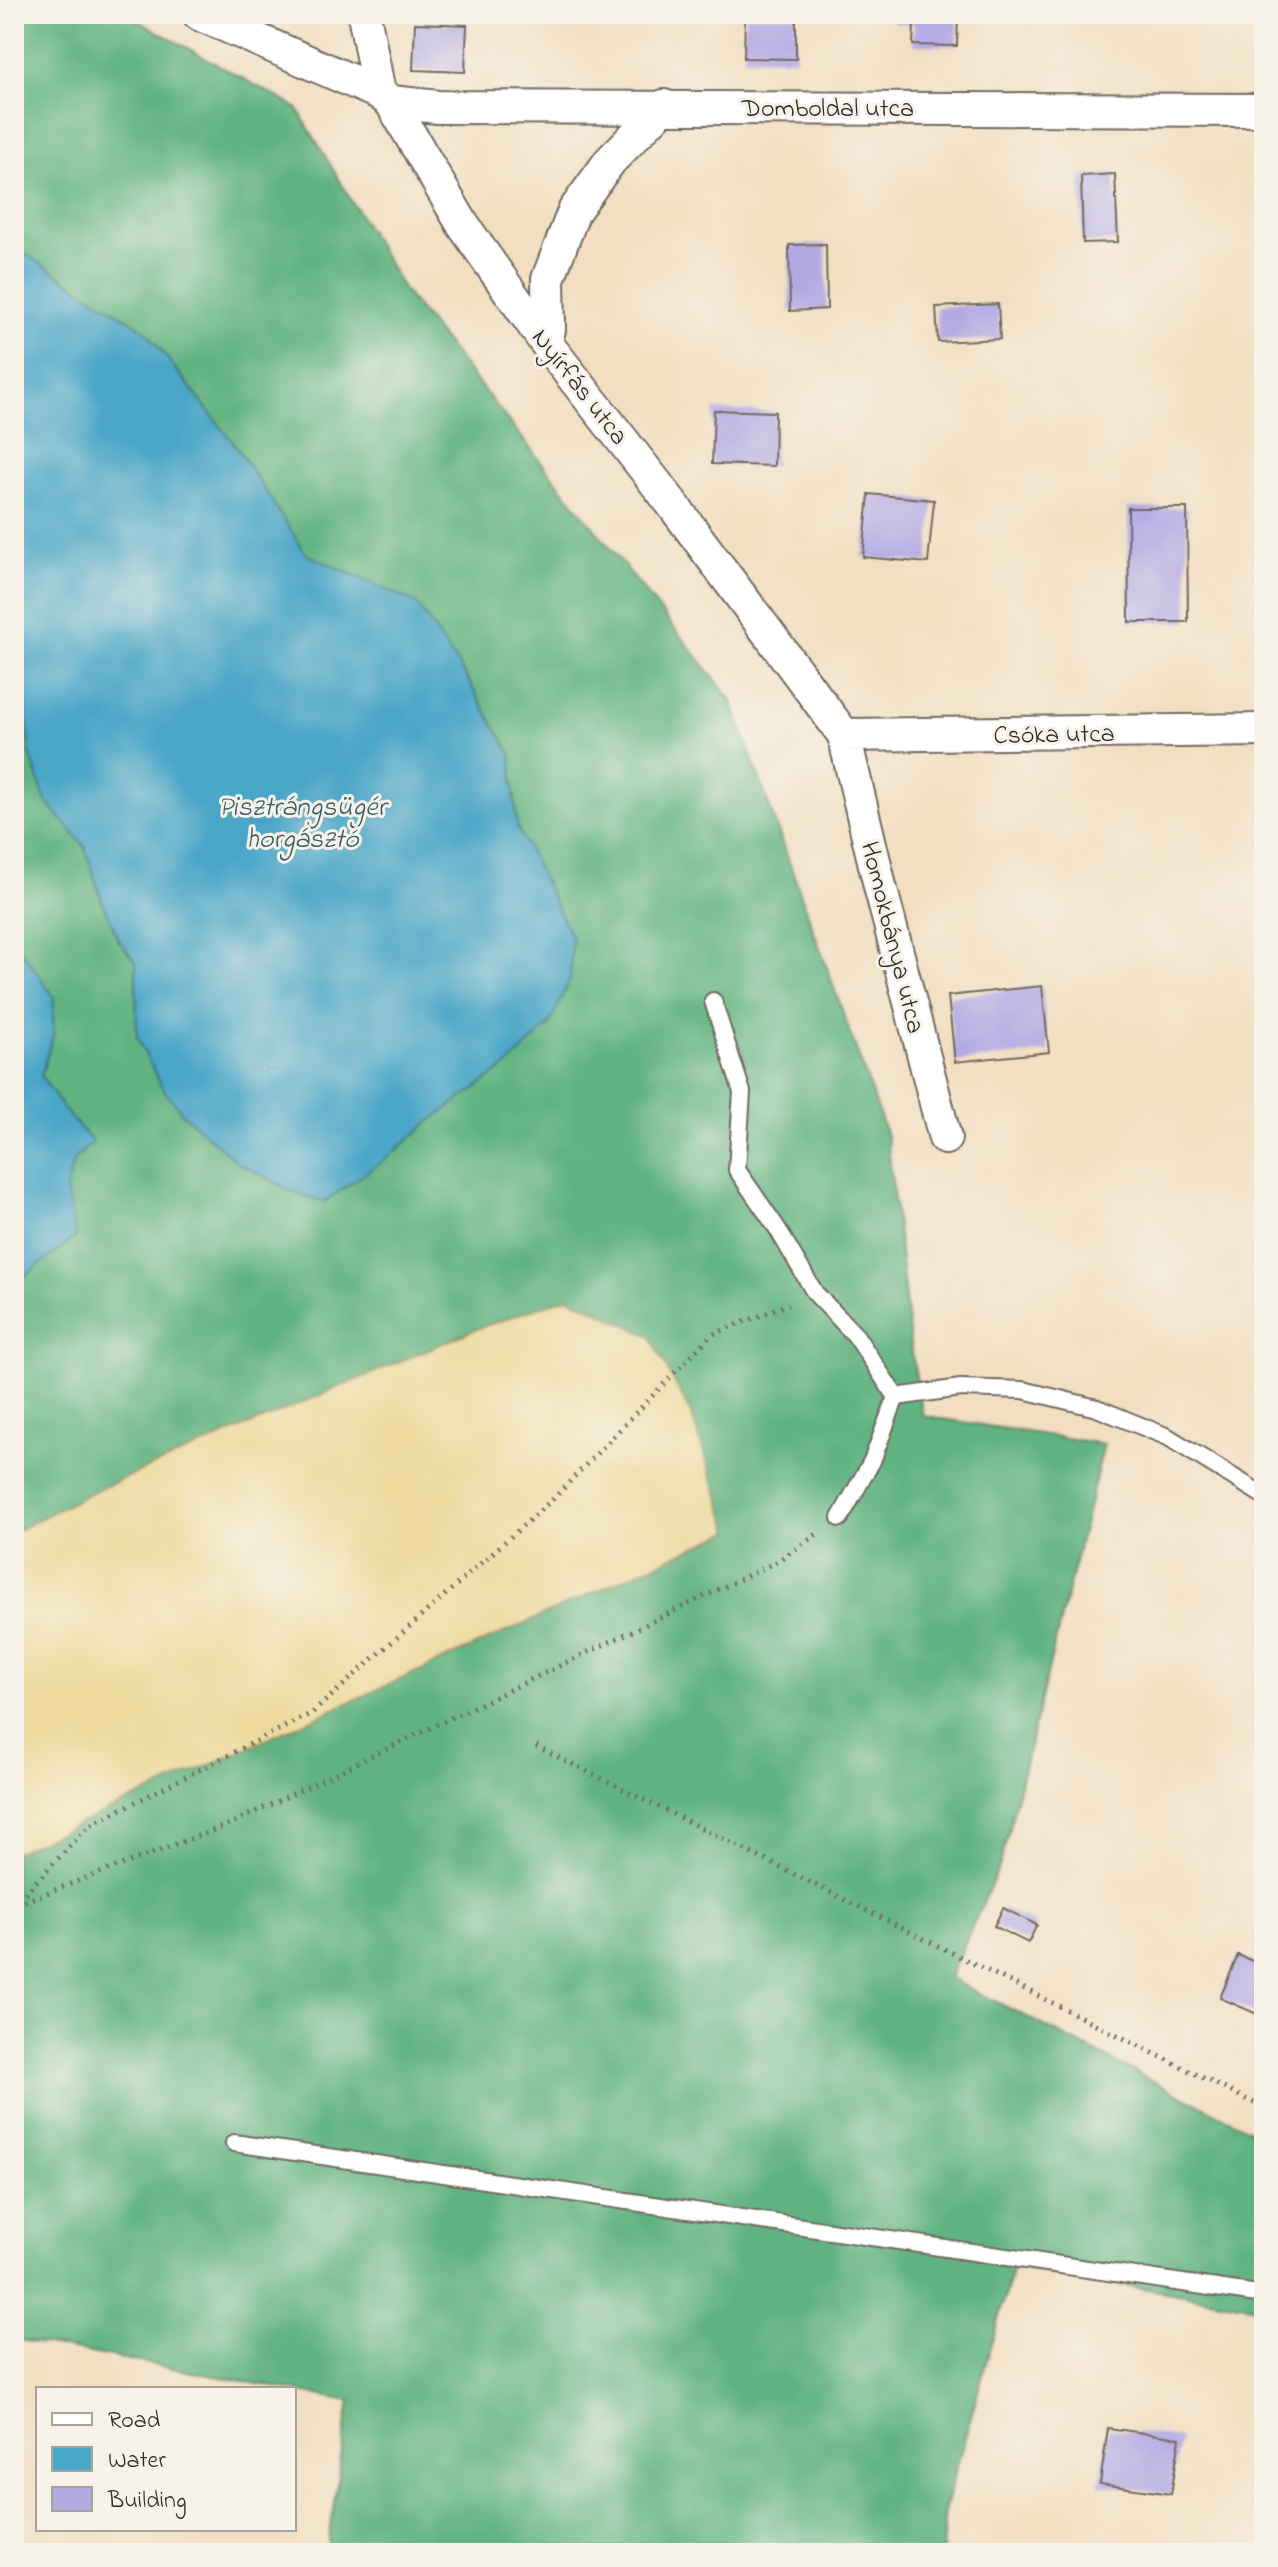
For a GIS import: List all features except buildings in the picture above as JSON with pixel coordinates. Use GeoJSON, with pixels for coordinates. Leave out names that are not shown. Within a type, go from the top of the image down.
{"type":"FeatureCollection","features":[{"type":"Feature","properties":{"kind":"street","name":"Domboldal utca"},"geometry":{"type":"LineString","coordinates":[[199,14],[385,97],[438,107],[1264,110]]}},
{"type":"Feature","properties":{"kind":"street","name":"Nyírfás utca"},"geometry":{"type":"LineString","coordinates":[[364,14],[385,97],[463,225],[546,343],[670,501],[844,735]]}},
{"type":"Feature","properties":{"kind":"street"},"geometry":{"type":"LineString","coordinates":[[546,343],[549,329],[548,279],[574,211],[610,161],[664,106]]}},
{"type":"Feature","properties":{"kind":"street","name":"Csóka utca"},"geometry":{"type":"LineString","coordinates":[[844,735],[1264,730]]}},
{"type":"Feature","properties":{"kind":"street","name":"Homokbánya utca"},"geometry":{"type":"LineString","coordinates":[[844,735],[945,1138]]}},
{"type":"Feature","properties":{"kind":"lane"},"geometry":{"type":"LineString","coordinates":[[713,1001],[742,1092],[737,1170],[777,1228],[815,1293],[856,1336],[896,1397]]}},
{"type":"Feature","properties":{"kind":"lane"},"geometry":{"type":"LineString","coordinates":[[896,1397],[961,1388],[1023,1390],[1097,1408],[1168,1437],[1264,1496]]}},
{"type":"Feature","properties":{"kind":"lane"},"geometry":{"type":"LineString","coordinates":[[840,1518],[872,1461],[896,1397]]}},
{"type":"Feature","properties":{"kind":"lane"},"geometry":{"type":"LineString","coordinates":[[234,2143],[1264,2295]]}},
{"type":"Feature","properties":{"kind":"path"},"geometry":{"type":"LineString","coordinates":[[14,1905],[90,1825],[312,1713],[552,1500],[711,1335],[815,1293]]}},
{"type":"Feature","properties":{"kind":"path"},"geometry":{"type":"LineString","coordinates":[[14,1905],[230,1824],[776,1562],[840,1518]]}},
{"type":"Feature","properties":{"kind":"path"},"geometry":{"type":"LineString","coordinates":[[536,1746],[1264,2108]]}},
{"type":"Feature","properties":{"kind":"green space"},"geometry":{"type":"Polygon","coordinates":[[[14,14],[96,14],[135,19],[297,108],[405,292],[731,699],[887,1136],[910,1343],[923,1416],[1104,1444],[1000,1865],[949,1978],[1264,2137],[1264,2308],[1013,2267],[945,2508],[942,2553],[326,2553],[350,2401],[296,2391],[296,2387],[274,2387],[14,2339],[14,1853],[730,1531],[568,1297],[474,1330],[90,1493],[14,1532],[14,1284],[75,1237],[66,1190],[73,1160],[93,1142],[69,1116],[41,1076],[53,1035],[54,997],[14,940],[14,642],[46,800],[85,847],[118,940],[136,962],[137,1037],[324,1202],[387,1158],[429,1122],[572,938],[517,827],[511,754],[465,675],[416,603],[306,554],[236,446],[145,330],[14,247],[14,14]]]}},
{"type":"Feature","properties":{"kind":"sand"},"geometry":{"type":"Polygon","coordinates":[[[568,1297],[650,1336],[691,1414],[730,1531],[14,1853],[14,1532],[90,1493],[474,1330],[568,1297]]]}},
{"type":"Feature","properties":{"kind":"water","name":"Pisztrángsügér horgásztó"},"geometry":{"type":"Polygon","coordinates":[[[14,247],[145,330],[236,446],[306,554],[416,603],[465,675],[511,754],[517,827],[572,938],[570,980],[549,1025],[507,1066],[324,1202],[295,1193],[238,1163],[183,1114],[162,1087],[137,1037],[136,962],[119,940],[102,901],[85,847],[46,801],[30,754],[23,682],[14,642],[14,247]]]}},
{"type":"Feature","properties":{"kind":"water"},"geometry":{"type":"Polygon","coordinates":[[[14,940],[54,997],[53,1035],[41,1076],[69,1116],[93,1142],[73,1160],[66,1190],[76,1237],[14,1284],[14,940]]]}}]}
